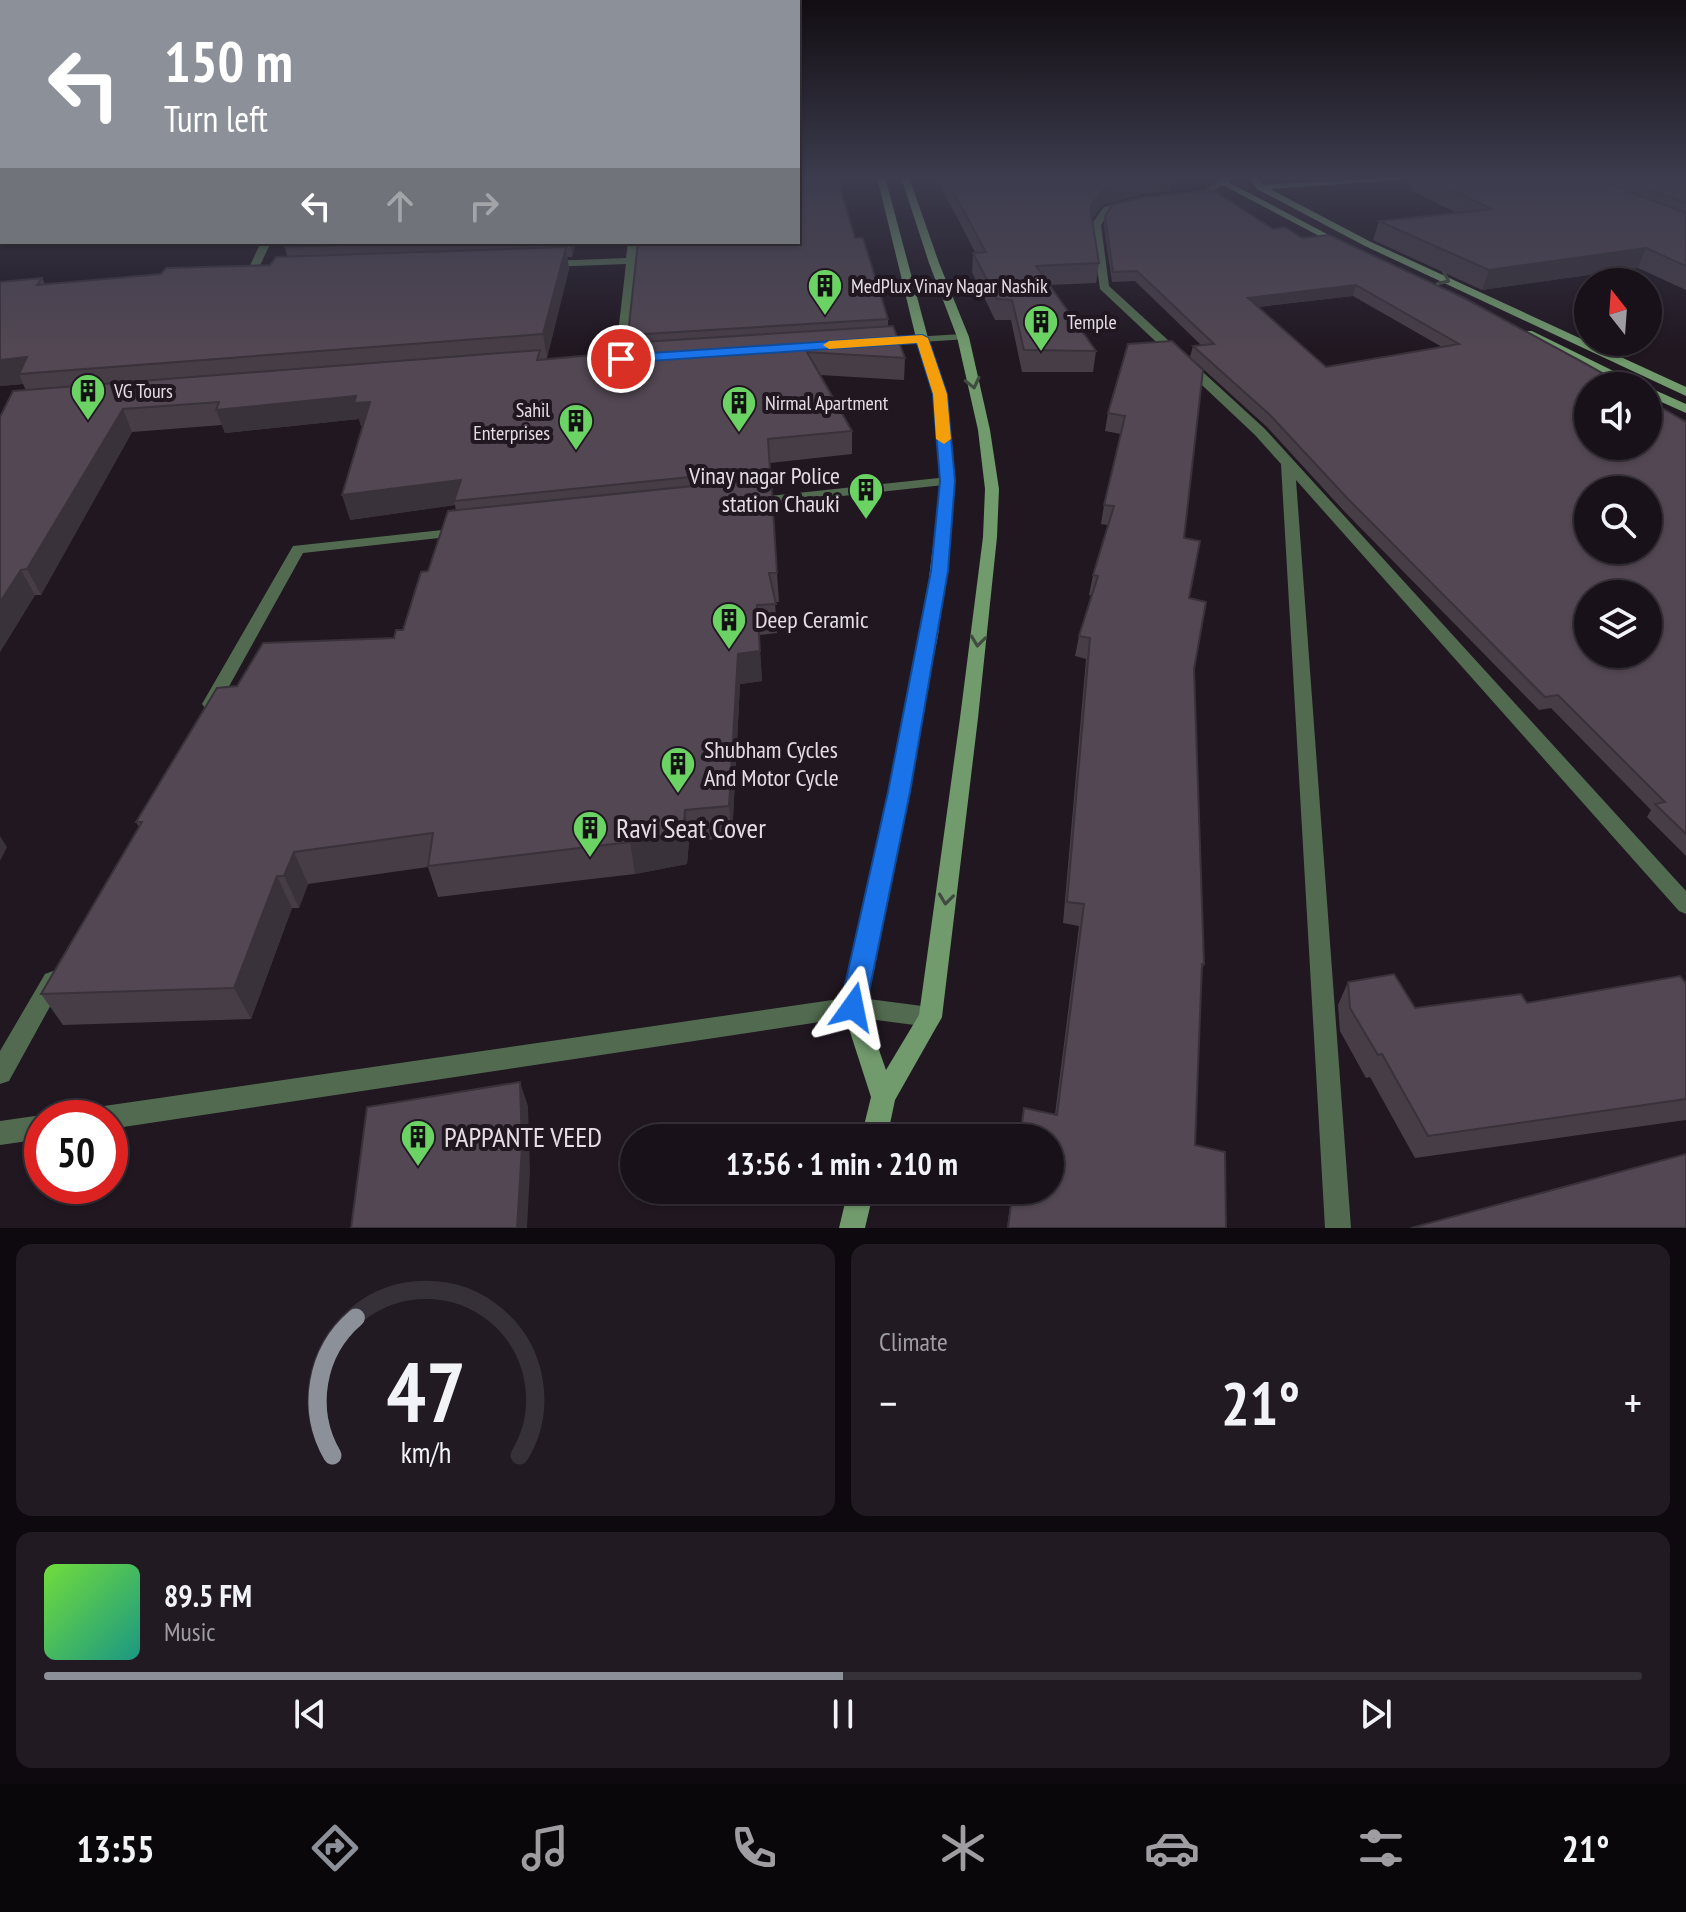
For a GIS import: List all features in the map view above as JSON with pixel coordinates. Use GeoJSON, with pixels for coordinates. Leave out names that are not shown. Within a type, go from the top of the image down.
{"type":"FeatureCollection","features":[{"type":"Feature","properties":{"kind":"main road"},"geometry":{"type":"LineString","coordinates":[[883,1097],[853,1007],[930,635],[948,481],[940,394],[896,234]]}},
{"type":"Feature","properties":{"kind":"main road"},"geometry":{"type":"LineString","coordinates":[[877,1124],[883,1097],[930,1017],[990,537],[992,489],[984,430],[963,337],[924,234]]}},
{"type":"Feature","properties":{"kind":"main road"},"geometry":{"type":"LineString","coordinates":[[1327,234],[1415,280]]}},
{"type":"Feature","properties":{"kind":"main road"},"geometry":{"type":"LineString","coordinates":[[1350,234],[1686,392]]}},
{"type":"Feature","properties":{"kind":"main road"},"geometry":{"type":"LineString","coordinates":[[1511,326],[1608,372]]}},
{"type":"Feature","properties":{"kind":"main road"},"geometry":{"type":"LineString","coordinates":[[1662,398],[1686,409]]}},
{"type":"Feature","properties":{"kind":"main road"},"geometry":{"type":"LineString","coordinates":[[852,1228],[858,1204]]}},
{"type":"Feature","properties":{"kind":"street"},"geometry":{"type":"LineString","coordinates":[[1097,234],[1104,287],[1260,432],[1686,905]]}},
{"type":"Feature","properties":{"kind":"street"},"geometry":{"type":"LineString","coordinates":[[251,274],[265,244]]}},
{"type":"Feature","properties":{"kind":"street"},"geometry":{"type":"LineString","coordinates":[[621,359],[633,244]]}},
{"type":"Feature","properties":{"kind":"street"},"geometry":{"type":"LineString","coordinates":[[536,264],[631,261]]}},
{"type":"Feature","properties":{"kind":"street"},"geometry":{"type":"LineString","coordinates":[[235,276],[267,274]]}},
{"type":"Feature","properties":{"kind":"street"},"geometry":{"type":"LineString","coordinates":[[858,343],[963,337]]}},
{"type":"Feature","properties":{"kind":"street"},"geometry":{"type":"LineString","coordinates":[[605,360],[637,358]]}},
{"type":"Feature","properties":{"kind":"street"},"geometry":{"type":"LineString","coordinates":[[1288,464],[1338,1228]]}},
{"type":"Feature","properties":{"kind":"street"},"geometry":{"type":"LineString","coordinates":[[742,503],[948,481]]}},
{"type":"Feature","properties":{"kind":"street"},"geometry":{"type":"LineString","coordinates":[[200,723],[298,549],[472,531]]}},
{"type":"Feature","properties":{"kind":"street"},"geometry":{"type":"LineString","coordinates":[[0,1073],[62,965]]}},
{"type":"Feature","properties":{"kind":"street"},"geometry":{"type":"LineString","coordinates":[[128,1114],[853,1007],[930,1017]]}},
{"type":"Feature","properties":{"kind":"street"},"geometry":{"type":"LineString","coordinates":[[0,1133],[24,1130]]}},
{"type":"Feature","properties":{"kind":"building"},"geometry":{"type":"Polygon","coordinates":[[[800,234],[854,234],[855,238],[863,238],[888,319],[628,335],[638,244],[800,244],[800,234]]]}},
{"type":"Feature","properties":{"kind":"building"},"geometry":{"type":"Polygon","coordinates":[[[976,234],[1094,234],[1099,263],[1036,266],[1096,351],[1024,350],[1012,300],[997,299],[973,253],[986,252],[976,234]]]}},
{"type":"Feature","properties":{"kind":"building"},"geometry":{"type":"Polygon","coordinates":[[[1108,234],[1296,234],[1302,238],[1329,235],[1464,298],[1600,372],[1574,372],[1574,460],[1662,460],[1662,408],[1686,422],[1686,834],[1655,804],[1665,802],[1558,695],[1545,697],[1348,499],[1270,415],[1193,346],[1214,344],[1137,271],[1113,272],[1108,234]],[[1356,285],[1248,298],[1326,367],[1459,344],[1356,285]]]}},
{"type":"Feature","properties":{"kind":"building"},"geometry":{"type":"Polygon","coordinates":[[[1409,234],[1686,234],[1686,266],[1646,248],[1489,270],[1409,234]]]}},
{"type":"Feature","properties":{"kind":"building"},"geometry":{"type":"Polygon","coordinates":[[[287,244],[367,244],[285,247],[287,244]]]}},
{"type":"Feature","properties":{"kind":"building"},"geometry":{"type":"Polygon","coordinates":[[[566,247],[543,334],[19,374],[27,357],[0,360],[0,282],[42,278],[37,285],[161,274],[166,268],[270,265],[276,257],[566,247]]]}},
{"type":"Feature","properties":{"kind":"building"},"geometry":{"type":"Polygon","coordinates":[[[893,326],[905,358],[807,352],[852,431],[768,439],[770,469],[454,501],[461,480],[342,495],[370,402],[354,403],[356,396],[216,410],[219,402],[123,409],[27,569],[21,570],[0,602],[0,417],[13,391],[540,350],[537,360],[626,352],[627,343],[893,326]]]}},
{"type":"Feature","properties":{"kind":"building"},"geometry":{"type":"Polygon","coordinates":[[[1172,341],[1203,370],[1184,538],[1200,541],[1189,598],[1206,602],[1194,669],[1204,964],[1195,1145],[1225,1152],[1226,1228],[1008,1228],[1011,1204],[1064,1204],[1064,1124],[1022,1124],[1024,1108],[1057,1115],[1084,904],[1067,902],[1090,638],[1079,636],[1098,576],[1093,575],[1114,506],[1104,505],[1125,416],[1108,413],[1128,344],[1172,341]]]}},
{"type":"Feature","properties":{"kind":"building"},"geometry":{"type":"Polygon","coordinates":[[[771,478],[777,573],[769,573],[776,604],[757,605],[760,651],[738,654],[729,806],[685,810],[683,832],[630,842],[428,866],[433,833],[294,852],[284,876],[277,876],[234,988],[41,994],[142,822],[136,822],[217,688],[237,686],[263,643],[394,638],[396,630],[403,630],[421,572],[428,571],[448,511],[771,478]]]}},
{"type":"Feature","properties":{"kind":"building"},"geometry":{"type":"Polygon","coordinates":[[[1394,974],[1415,1008],[1521,994],[1527,1003],[1680,976],[1686,983],[1686,1099],[1428,1136],[1382,1054],[1378,1055],[1350,1008],[1348,982],[1394,974]]]}},
{"type":"Feature","properties":{"kind":"building"},"geometry":{"type":"Polygon","coordinates":[[[520,1082],[522,1147],[517,1228],[351,1228],[367,1107],[520,1082]]]}},
{"type":"Feature","properties":{"kind":"building"},"geometry":{"type":"Polygon","coordinates":[[[1686,1154],[1686,1228],[1411,1228],[1686,1154]]]}},
{"type":"Feature","properties":{"kind":"slow traffic"},"geometry":{"type":"LineString","coordinates":[[829,345],[922,338],[940,394],[944,439]]}},
{"type":"Feature","properties":{"kind":"place","name":"MedPlux Vinay Nagar Nashik"},"geometry":{"type":"Point","coordinates":[825,317]}},
{"type":"Feature","properties":{"kind":"place","name":"Temple"},"geometry":{"type":"Point","coordinates":[1041,353]}},
{"type":"Feature","properties":{"kind":"place","name":"VG Tours"},"geometry":{"type":"Point","coordinates":[88,422]}},
{"type":"Feature","properties":{"kind":"place","name":"Nirmal Apartment"},"geometry":{"type":"Point","coordinates":[739,434]}},
{"type":"Feature","properties":{"kind":"place","name":"Sahil Enterprises"},"geometry":{"type":"Point","coordinates":[576,452]}},
{"type":"Feature","properties":{"kind":"place","name":"Vinay nagar Police station Chauki"},"geometry":{"type":"Point","coordinates":[866,521]}},
{"type":"Feature","properties":{"kind":"place","name":"Deep Ceramic"},"geometry":{"type":"Point","coordinates":[729,651]}},
{"type":"Feature","properties":{"kind":"place","name":"Shubham Cycles And Motor Cycle"},"geometry":{"type":"Point","coordinates":[678,795]}},
{"type":"Feature","properties":{"kind":"place","name":"Ravi Seat Cover"},"geometry":{"type":"Point","coordinates":[590,859]}},
{"type":"Feature","properties":{"kind":"place","name":"PAPPANTE VEED"},"geometry":{"type":"Point","coordinates":[418,1168]}},
{"type":"Feature","properties":{"kind":"route"},"geometry":{"type":"LineString","coordinates":[[621,359],[922,338],[940,394],[948,481],[940,571],[899,792],[853,1007]]}}]}
